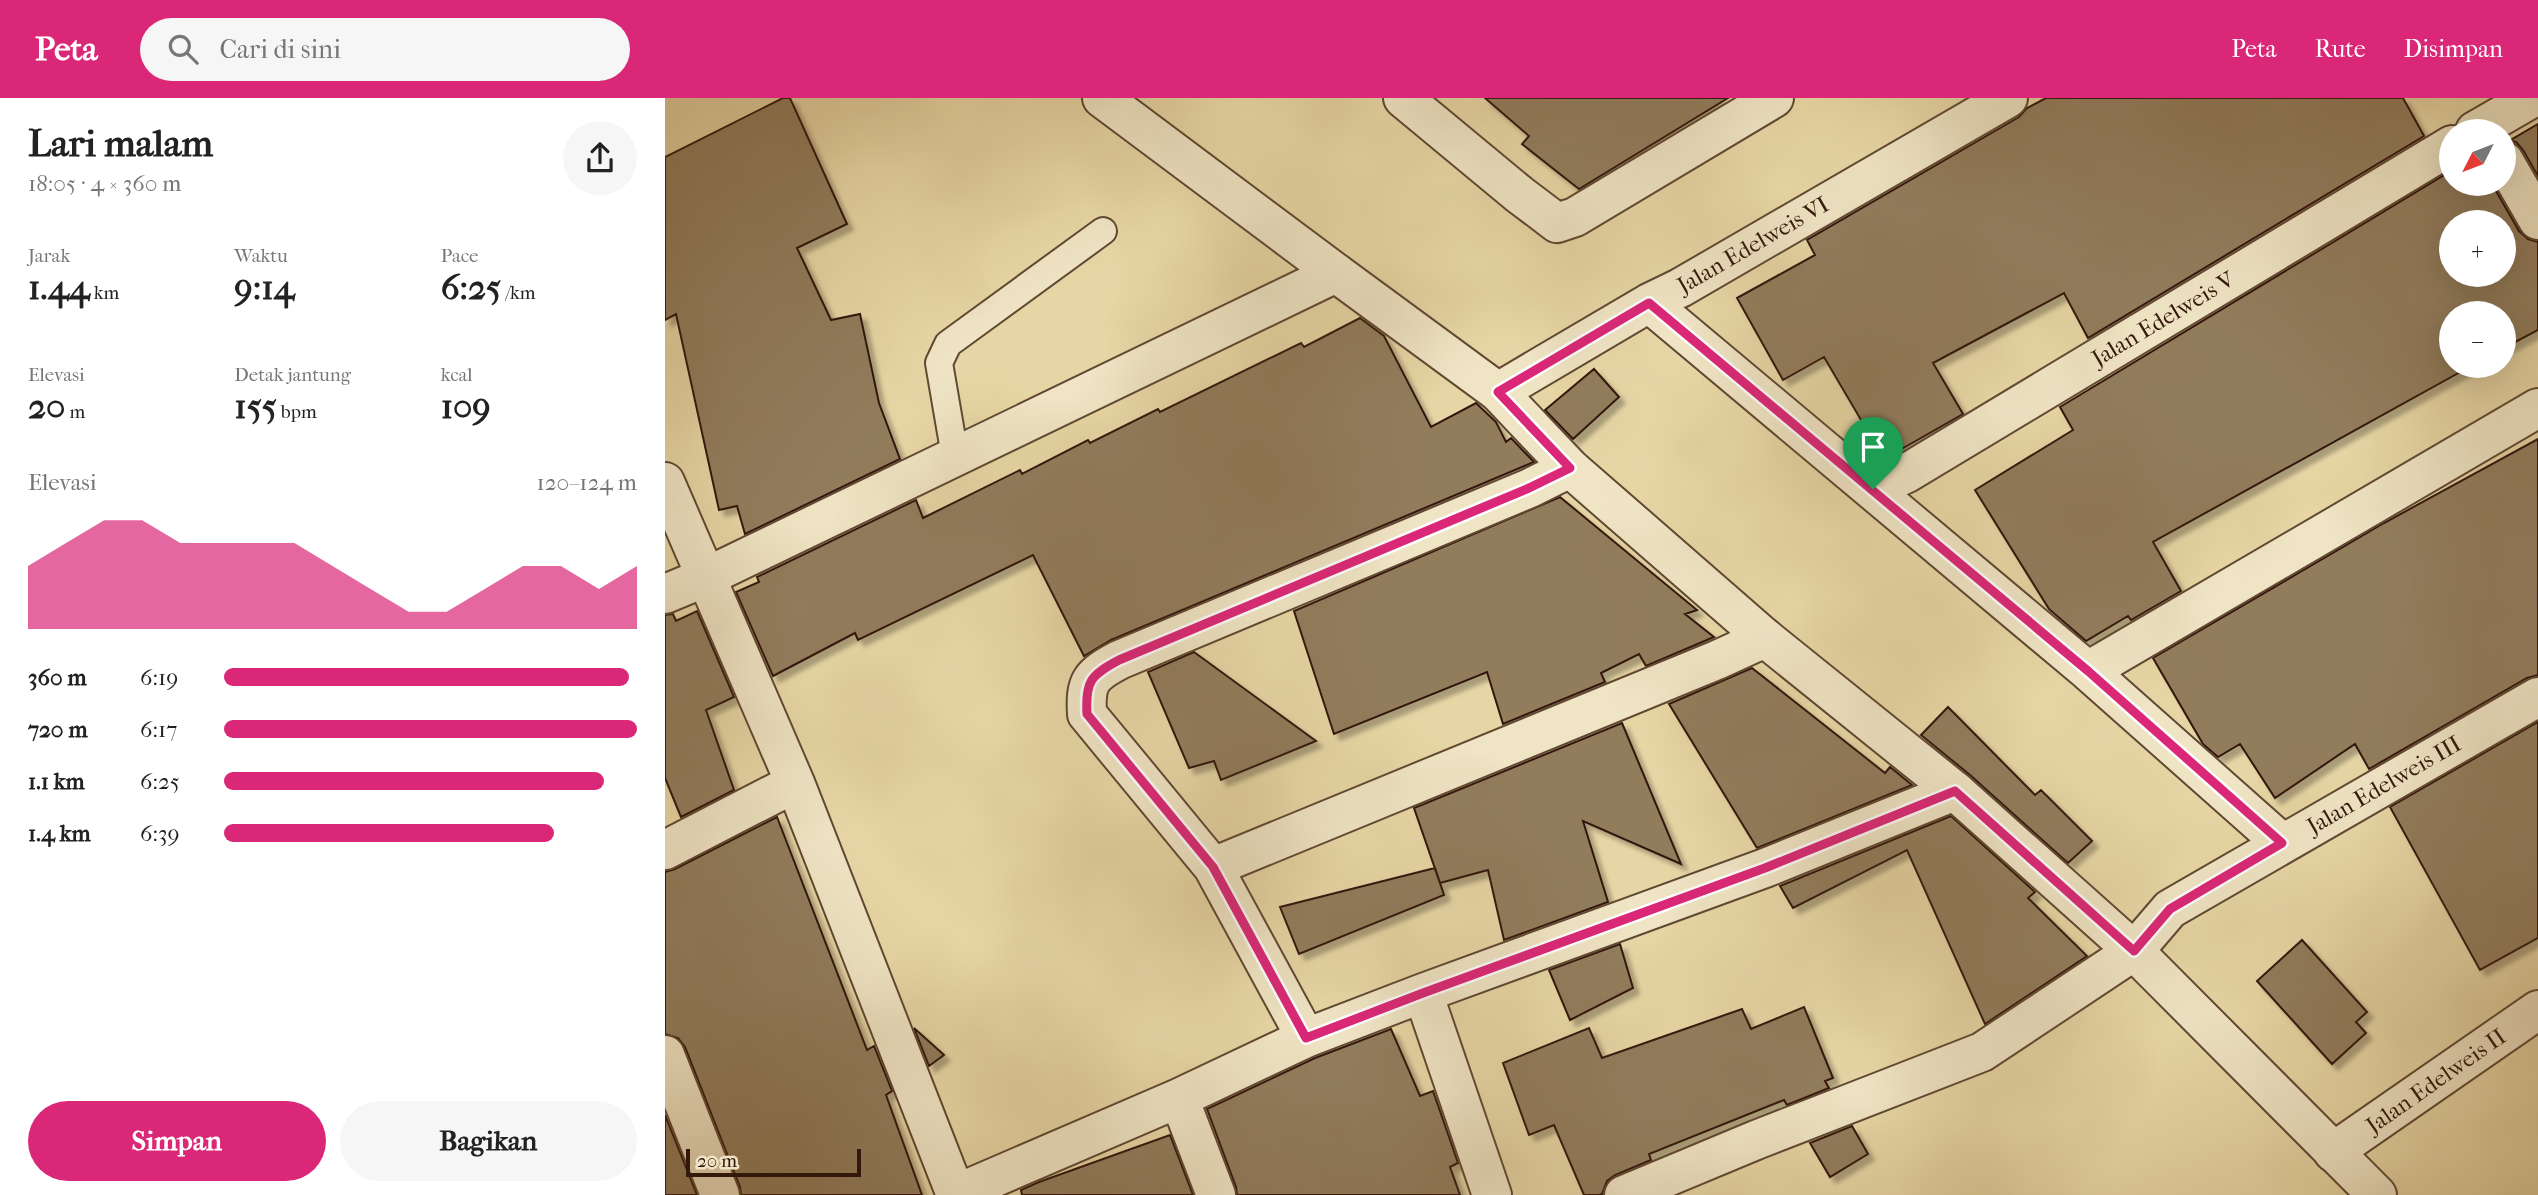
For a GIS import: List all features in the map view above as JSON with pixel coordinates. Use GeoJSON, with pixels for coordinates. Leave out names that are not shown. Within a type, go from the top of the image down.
{"type":"FeatureCollection","features":[{"type":"Feature","properties":{"kind":"street"},"geometry":{"type":"LineString","coordinates":[[1102,98],[1336,273],[1511,383],[1570,468],[1765,638],[1955,791],[2134,951],[2377,1195]]}},
{"type":"Feature","properties":{"kind":"street"},"geometry":{"type":"LineString","coordinates":[[1403,98],[1557,223],[1574,217],[1774,98]]}},
{"type":"Feature","properties":{"kind":"street","name":"Jalan Edelweis VI"},"geometry":{"type":"LineString","coordinates":[[1511,383],[2008,98]]}},
{"type":"Feature","properties":{"kind":"street"},"geometry":{"type":"LineString","coordinates":[[2485,119],[2532,98]]}},
{"type":"Feature","properties":{"kind":"street","name":"Jalan Edelweis V"},"geometry":{"type":"LineString","coordinates":[[1873,489],[1907,473],[2439,153]]}},
{"type":"Feature","properties":{"kind":"street"},"geometry":{"type":"LineString","coordinates":[[2517,184],[2538,220]]}},
{"type":"Feature","properties":{"kind":"street"},"geometry":{"type":"LineString","coordinates":[[665,594],[706,577],[954,448],[1336,273]]}},
{"type":"Feature","properties":{"kind":"street"},"geometry":{"type":"LineString","coordinates":[[1636,310],[1873,489],[2088,671],[2267,852]]}},
{"type":"Feature","properties":{"kind":"street"},"geometry":{"type":"LineString","coordinates":[[2088,671],[2538,408]]}},
{"type":"Feature","properties":{"kind":"street"},"geometry":{"type":"LineString","coordinates":[[1306,1038],[1213,867],[1087,714],[1085,692],[1097,672],[1119,660],[1529,488],[1570,468]]}},
{"type":"Feature","properties":{"kind":"street"},"geometry":{"type":"LineString","coordinates":[[665,482],[795,783],[956,1195],[1179,1098],[1306,1038],[1765,868],[1955,791]]}},
{"type":"Feature","properties":{"kind":"street"},"geometry":{"type":"LineString","coordinates":[[1213,867],[1765,638]]}},
{"type":"Feature","properties":{"kind":"street","name":"Jalan Edelweis III"},"geometry":{"type":"LineString","coordinates":[[1624,1195],[1756,1140],[1982,1052],[2134,951],[2170,909],[2538,697]]}},
{"type":"Feature","properties":{"kind":"street"},"geometry":{"type":"LineString","coordinates":[[665,850],[795,783]]}},
{"type":"Feature","properties":{"kind":"street"},"geometry":{"type":"LineString","coordinates":[[1423,993],[1492,1195]]}},
{"type":"Feature","properties":{"kind":"street","name":"Jalan Edelweis II"},"geometry":{"type":"LineString","coordinates":[[2333,1152],[2538,1010]]}},
{"type":"Feature","properties":{"kind":"street"},"geometry":{"type":"LineString","coordinates":[[665,1055],[720,1195]]}},
{"type":"Feature","properties":{"kind":"street"},"geometry":{"type":"LineString","coordinates":[[1179,1098],[1216,1195]]}},
{"type":"Feature","properties":{"kind":"lane"},"geometry":{"type":"LineString","coordinates":[[954,448],[939,363],[948,344],[1103,231]]}},
{"type":"Feature","properties":{"kind":"building"},"geometry":{"type":"Polygon","coordinates":[[[783,98],[790,98],[847,224],[797,248],[831,320],[860,314],[879,403],[900,459],[745,534],[737,506],[719,510],[676,314],[665,320],[665,157],[783,98]]]}},
{"type":"Feature","properties":{"kind":"building"},"geometry":{"type":"Polygon","coordinates":[[[1485,98],[1728,98],[1579,189],[1522,144],[1529,136],[1485,98]]]}},
{"type":"Feature","properties":{"kind":"building"},"geometry":{"type":"Polygon","coordinates":[[[2046,98],[2403,98],[2424,136],[2088,338],[2064,293],[1933,363],[1963,414],[1884,459],[1824,357],[1783,380],[1737,298],[1815,255],[1807,240],[2019,117],[2027,108],[2046,98]]]}},
{"type":"Feature","properties":{"kind":"building"},"geometry":{"type":"Polygon","coordinates":[[[2538,124],[2538,176],[2517,143],[2517,136],[2538,124]]]}},
{"type":"Feature","properties":{"kind":"building"},"geometry":{"type":"Polygon","coordinates":[[[2439,178],[2439,196],[2499,196],[2507,210],[2439,210],[2439,287],[2516,287],[2516,226],[2528,239],[2538,242],[2538,330],[2516,342],[2516,301],[2439,301],[2439,378],[2449,378],[2153,542],[2181,591],[2131,620],[2128,616],[2086,641],[2049,609],[1975,490],[2073,430],[2060,407],[2439,178]]]}},
{"type":"Feature","properties":{"kind":"building"},"geometry":{"type":"Polygon","coordinates":[[[1360,318],[1384,336],[1431,427],[1476,403],[1496,422],[1506,442],[1511,438],[1534,462],[1111,640],[1084,656],[1033,555],[858,640],[855,633],[773,676],[736,592],[759,582],[757,577],[916,500],[923,518],[1020,470],[1022,474],[1088,440],[1090,443],[1158,409],[1160,412],[1301,343],[1304,347],[1360,318]]]}},
{"type":"Feature","properties":{"kind":"building"},"geometry":{"type":"Polygon","coordinates":[[[1594,369],[1619,397],[1573,439],[1545,410],[1594,369]]]}},
{"type":"Feature","properties":{"kind":"building"},"geometry":{"type":"Polygon","coordinates":[[[2538,439],[2538,675],[2527,678],[2369,769],[2355,744],[2275,798],[2240,744],[2218,757],[2203,744],[2153,658],[2384,523],[2538,439]]]}},
{"type":"Feature","properties":{"kind":"building"},"geometry":{"type":"Polygon","coordinates":[[[1560,497],[1697,610],[1685,614],[1714,637],[1646,666],[1639,654],[1601,673],[1605,682],[1503,724],[1487,672],[1334,734],[1294,611],[1560,497]]]}},
{"type":"Feature","properties":{"kind":"building"},"geometry":{"type":"Polygon","coordinates":[[[697,611],[734,697],[706,710],[734,790],[681,817],[665,778],[665,615],[673,614],[676,621],[697,611]]]}},
{"type":"Feature","properties":{"kind":"building"},"geometry":{"type":"Polygon","coordinates":[[[1194,652],[1316,741],[1221,780],[1214,761],[1189,768],[1148,672],[1194,652]]]}},
{"type":"Feature","properties":{"kind":"building"},"geometry":{"type":"Polygon","coordinates":[[[1752,668],[1885,773],[1890,767],[1912,785],[1757,848],[1669,704],[1752,668]]]}},
{"type":"Feature","properties":{"kind":"building"},"geometry":{"type":"Polygon","coordinates":[[[1948,707],[2035,795],[2041,790],[2092,841],[2068,863],[1921,735],[1948,707]]]}},
{"type":"Feature","properties":{"kind":"building"},"geometry":{"type":"Polygon","coordinates":[[[2538,722],[2538,938],[2480,970],[2390,807],[2538,722]]]}},
{"type":"Feature","properties":{"kind":"building"},"geometry":{"type":"Polygon","coordinates":[[[1622,723],[1681,864],[1583,821],[1608,902],[1504,940],[1488,870],[1440,883],[1414,808],[1622,723]]]}},
{"type":"Feature","properties":{"kind":"building"},"geometry":{"type":"Polygon","coordinates":[[[1951,816],[2035,892],[2028,898],[2087,956],[1985,1024],[1907,850],[1793,908],[1780,886],[1951,816]]]}},
{"type":"Feature","properties":{"kind":"building"},"geometry":{"type":"Polygon","coordinates":[[[777,817],[867,1050],[874,1046],[892,1091],[886,1095],[922,1195],[741,1195],[685,1047],[678,1038],[665,1034],[665,872],[777,817]]]}},
{"type":"Feature","properties":{"kind":"building"},"geometry":{"type":"Polygon","coordinates":[[[1435,868],[1444,895],[1299,954],[1280,907],[1435,868]]]}},
{"type":"Feature","properties":{"kind":"building"},"geometry":{"type":"Polygon","coordinates":[[[2302,940],[2367,1012],[2356,1022],[2366,1033],[2332,1064],[2257,981],[2302,940]]]}},
{"type":"Feature","properties":{"kind":"building"},"geometry":{"type":"Polygon","coordinates":[[[1620,944],[1633,988],[1570,1020],[1549,970],[1620,944]]]}},
{"type":"Feature","properties":{"kind":"building"},"geometry":{"type":"Polygon","coordinates":[[[1804,1007],[1833,1078],[1825,1081],[1829,1088],[1787,1105],[1784,1100],[1649,1154],[1651,1160],[1615,1175],[1607,1181],[1602,1194],[1599,1195],[1584,1195],[1554,1125],[1529,1135],[1503,1063],[1589,1028],[1602,1058],[1742,1009],[1751,1029],[1804,1007]]]}},
{"type":"Feature","properties":{"kind":"building"},"geometry":{"type":"Polygon","coordinates":[[[914,1028],[944,1055],[929,1066],[914,1028]]]}},
{"type":"Feature","properties":{"kind":"building"},"geometry":{"type":"Polygon","coordinates":[[[1391,1029],[1420,1096],[1433,1091],[1458,1163],[1450,1167],[1460,1195],[1237,1195],[1207,1109],[1315,1058],[1391,1029]]]}},
{"type":"Feature","properties":{"kind":"building"},"geometry":{"type":"Polygon","coordinates":[[[665,1115],[697,1195],[665,1195],[665,1115]]]}},
{"type":"Feature","properties":{"kind":"building"},"geometry":{"type":"Polygon","coordinates":[[[1852,1126],[1868,1154],[1830,1177],[1810,1143],[1852,1126]]]}},
{"type":"Feature","properties":{"kind":"building"},"geometry":{"type":"Polygon","coordinates":[[[1170,1135],[1193,1195],[1022,1195],[1021,1190],[1039,1182],[1170,1135]]]}},
{"type":"Feature","properties":{"kind":"route"},"geometry":{"type":"LineString","coordinates":[[1649,303],[1873,489],[2088,671],[2282,843],[2170,909],[2134,951],[1955,791],[1765,868],[1306,1038],[1213,867],[1087,714],[1085,692],[1097,672],[1119,660],[1529,488],[1570,468],[1498,392],[1649,303]]}}]}
